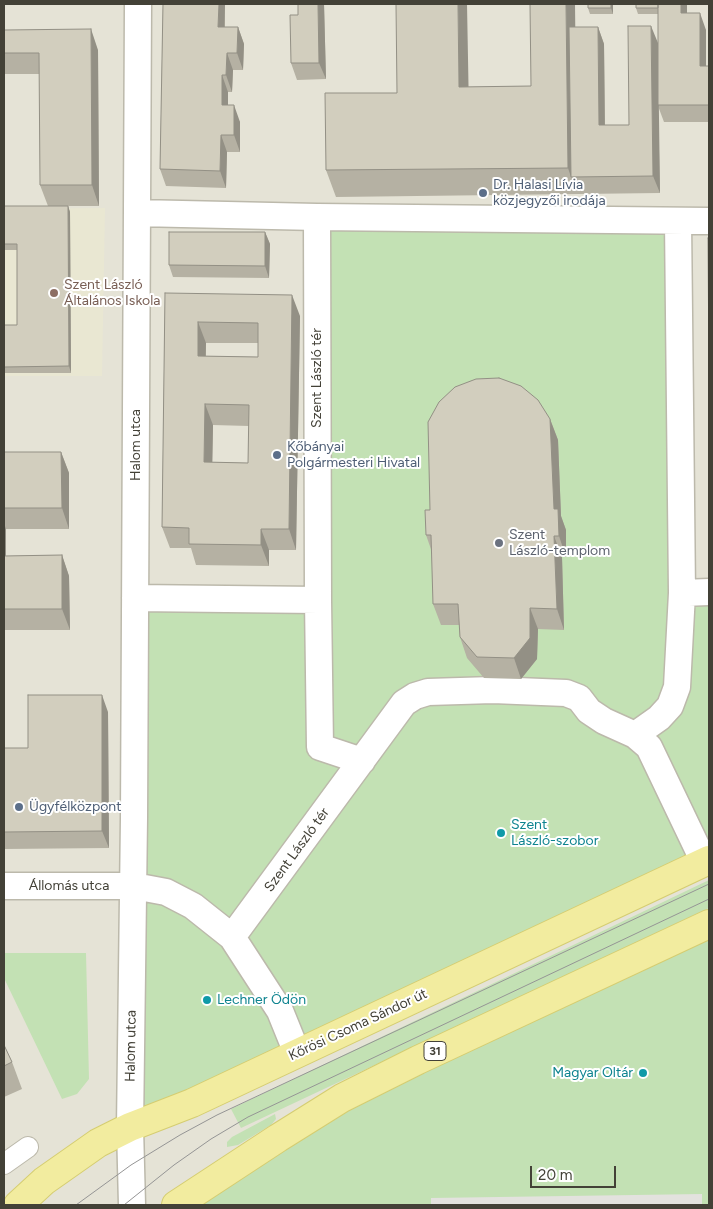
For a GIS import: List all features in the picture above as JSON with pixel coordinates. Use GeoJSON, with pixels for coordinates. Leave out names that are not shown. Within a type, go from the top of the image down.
{"type":"FeatureCollection","features":[{"type":"Feature","properties":{"kind":"main road","name":"Kőrösi Csoma Sándor út"},"geometry":{"type":"LineString","coordinates":[[18,1205],[44,1181],[70,1162],[98,1143],[130,1127],[192,1103],[707,861]]}},
{"type":"Feature","properties":{"kind":"main road","name":"31"},"geometry":{"type":"LineString","coordinates":[[176,1205],[342,1098],[418,1060],[709,924]]}},
{"type":"Feature","properties":{"kind":"street","name":"Halom utca"},"geometry":{"type":"LineString","coordinates":[[132,1205],[130,1127],[134,886],[138,4]]}},
{"type":"Feature","properties":{"kind":"street"},"geometry":{"type":"LineString","coordinates":[[137,213],[709,221]]}},
{"type":"Feature","properties":{"kind":"street","name":"Szent László tér"},"geometry":{"type":"LineString","coordinates":[[317,217],[320,747],[362,762]]}},
{"type":"Feature","properties":{"kind":"street"},"geometry":{"type":"LineString","coordinates":[[635,735],[659,718],[670,706],[677,687],[682,593],[678,221]]}},
{"type":"Feature","properties":{"kind":"street"},"geometry":{"type":"LineString","coordinates":[[682,593],[709,592]]}},
{"type":"Feature","properties":{"kind":"street"},"geometry":{"type":"LineString","coordinates":[[135,598],[318,600]]}},
{"type":"Feature","properties":{"kind":"street","name":"Szent László tér"},"geometry":{"type":"LineString","coordinates":[[232,937],[404,703],[415,696],[428,692],[493,690],[566,693],[579,698],[589,711],[604,721],[635,735],[649,747],[707,861]]}},
{"type":"Feature","properties":{"kind":"street","name":"Állomás utca"},"geometry":{"type":"LineString","coordinates":[[4,886],[134,886]]}},
{"type":"Feature","properties":{"kind":"street"},"geometry":{"type":"LineString","coordinates":[[134,886],[166,892],[193,906],[232,937],[280,1011],[297,1053]]}},
{"type":"Feature","properties":{"kind":"street"},"geometry":{"type":"LineString","coordinates":[[4,1164],[28,1147]]}},
{"type":"Feature","properties":{"kind":"shaded area"},"geometry":{"type":"Polygon","coordinates":[[[4,4],[709,4],[709,1205],[4,1205],[4,4]]]}},
{"type":"Feature","properties":{"kind":"shaded area","name":"Szent László Általános Iskola"},"geometry":{"type":"Polygon","coordinates":[[[105,208],[102,376],[4,376],[4,209],[105,208]]]}},
{"type":"Feature","properties":{"kind":"shaded area"},"geometry":{"type":"Polygon","coordinates":[[[702,1194],[702,1205],[431,1205],[431,1198],[702,1194]]]}},
{"type":"Feature","properties":{"kind":"green space"},"geometry":{"type":"Polygon","coordinates":[[[317,217],[678,221],[682,593],[709,592],[709,860],[130,1127],[135,598],[318,599],[317,217]]]}},
{"type":"Feature","properties":{"kind":"green space"},"geometry":{"type":"Polygon","coordinates":[[[709,880],[709,908],[241,1128],[231,1109],[709,880]]]}},
{"type":"Feature","properties":{"kind":"green space"},"geometry":{"type":"Polygon","coordinates":[[[709,924],[709,1205],[176,1205],[278,1138],[709,924]]]}},
{"type":"Feature","properties":{"kind":"green space"},"geometry":{"type":"Polygon","coordinates":[[[4,953],[86,953],[89,1079],[77,1094],[62,1099],[4,978],[4,953]]]}},
{"type":"Feature","properties":{"kind":"green space"},"geometry":{"type":"Polygon","coordinates":[[[275,1114],[276,1119],[271,1125],[238,1145],[227,1147],[227,1142],[232,1137],[275,1114]]]}},
{"type":"Feature","properties":{"kind":"building"},"geometry":{"type":"Polygon","coordinates":[[[163,4],[219,4],[218,27],[238,27],[237,53],[227,53],[226,75],[222,75],[222,105],[234,105],[234,135],[221,135],[220,171],[160,169],[163,4]]]}},
{"type":"Feature","properties":{"kind":"building"},"geometry":{"type":"Polygon","coordinates":[[[298,4],[318,4],[319,63],[291,63],[290,15],[298,15],[298,4]]]}},
{"type":"Feature","properties":{"kind":"building"},"geometry":{"type":"Polygon","coordinates":[[[396,4],[458,4],[459,87],[531,86],[530,4],[566,4],[568,168],[326,170],[325,93],[397,93],[396,4]]]}},
{"type":"Feature","properties":{"kind":"building"},"geometry":{"type":"Polygon","coordinates":[[[588,4],[611,4],[611,8],[588,8],[588,4]]]}},
{"type":"Feature","properties":{"kind":"building"},"geometry":{"type":"Polygon","coordinates":[[[636,4],[658,4],[658,8],[636,8],[636,4]]]}},
{"type":"Feature","properties":{"kind":"building"},"geometry":{"type":"Polygon","coordinates":[[[658,4],[681,4],[681,13],[700,13],[700,66],[709,66],[709,105],[658,105],[658,4]]]}},
{"type":"Feature","properties":{"kind":"building"},"geometry":{"type":"Polygon","coordinates":[[[628,26],[651,26],[653,176],[571,177],[569,27],[598,27],[599,125],[629,125],[628,26]]]}},
{"type":"Feature","properties":{"kind":"building"},"geometry":{"type":"Polygon","coordinates":[[[91,29],[92,185],[40,185],[39,53],[4,53],[4,30],[91,29]]]}},
{"type":"Feature","properties":{"kind":"building"},"geometry":{"type":"Polygon","coordinates":[[[4,206],[68,206],[69,366],[4,367],[4,325],[17,325],[17,244],[4,244],[4,206]]]}},
{"type":"Feature","properties":{"kind":"building"},"geometry":{"type":"Polygon","coordinates":[[[169,232],[265,232],[265,266],[169,265],[169,232]]]}},
{"type":"Feature","properties":{"kind":"building"},"geometry":{"type":"Polygon","coordinates":[[[708,238],[709,238],[709,373],[708,238]]]}},
{"type":"Feature","properties":{"kind":"building","name":"Kőbányai Polgármesteri Hivatal"},"geometry":{"type":"Polygon","coordinates":[[[165,293],[292,295],[289,529],[261,529],[261,545],[189,544],[189,528],[162,527],[165,293]],[[198,322],[198,356],[258,357],[258,323],[198,322]],[[205,404],[204,462],[248,463],[249,405],[205,404]]]}},
{"type":"Feature","properties":{"kind":"building","name":"Szent László-templom"},"geometry":{"type":"Polygon","coordinates":[[[499,378],[521,386],[538,400],[550,419],[554,509],[558,509],[559,536],[554,536],[557,609],[530,608],[530,638],[514,658],[477,657],[460,637],[458,604],[433,604],[431,535],[426,535],[425,510],[430,510],[428,422],[439,402],[455,387],[476,379],[499,378]]]}},
{"type":"Feature","properties":{"kind":"building"},"geometry":{"type":"Polygon","coordinates":[[[4,452],[61,452],[62,508],[4,508],[4,452]]]}},
{"type":"Feature","properties":{"kind":"building"},"geometry":{"type":"Polygon","coordinates":[[[62,555],[62,609],[4,609],[4,556],[62,555]]]}},
{"type":"Feature","properties":{"kind":"building"},"geometry":{"type":"Polygon","coordinates":[[[28,695],[102,695],[102,831],[4,832],[4,748],[28,748],[28,695]]]}},
{"type":"Feature","properties":{"kind":"building"},"geometry":{"type":"Polygon","coordinates":[[[4,1045],[12,1062],[4,1066],[4,1045]]]}},
{"type":"Feature","properties":{"kind":"tram line"},"geometry":{"type":"LineString","coordinates":[[76,1205],[131,1165],[217,1115],[709,884]]}},
{"type":"Feature","properties":{"kind":"tram line"},"geometry":{"type":"LineString","coordinates":[[124,1205],[174,1165],[211,1139],[248,1117],[709,899]]}},
{"type":"Feature","properties":{"kind":"place","name":"Dr. Halasi Lívia közjegyzői irodája"},"geometry":{"type":"Point","coordinates":[483,193]}},
{"type":"Feature","properties":{"kind":"place","name":"Szent László Általános Iskola"},"geometry":{"type":"Point","coordinates":[54,293]}},
{"type":"Feature","properties":{"kind":"place","name":"Kőbányai Polgármesteri Hivatal"},"geometry":{"type":"Point","coordinates":[277,455]}},
{"type":"Feature","properties":{"kind":"place","name":"Szent László-templom"},"geometry":{"type":"Point","coordinates":[499,543]}},
{"type":"Feature","properties":{"kind":"place","name":"Ügyfélközpont"},"geometry":{"type":"Point","coordinates":[19,807]}},
{"type":"Feature","properties":{"kind":"place","name":"Szent László-szobor"},"geometry":{"type":"Point","coordinates":[501,833]}},
{"type":"Feature","properties":{"kind":"place","name":"Lechner Ödön"},"geometry":{"type":"Point","coordinates":[207,1000]}},
{"type":"Feature","properties":{"kind":"place","name":"Magyar Oltár"},"geometry":{"type":"Point","coordinates":[643,1073]}}]}
